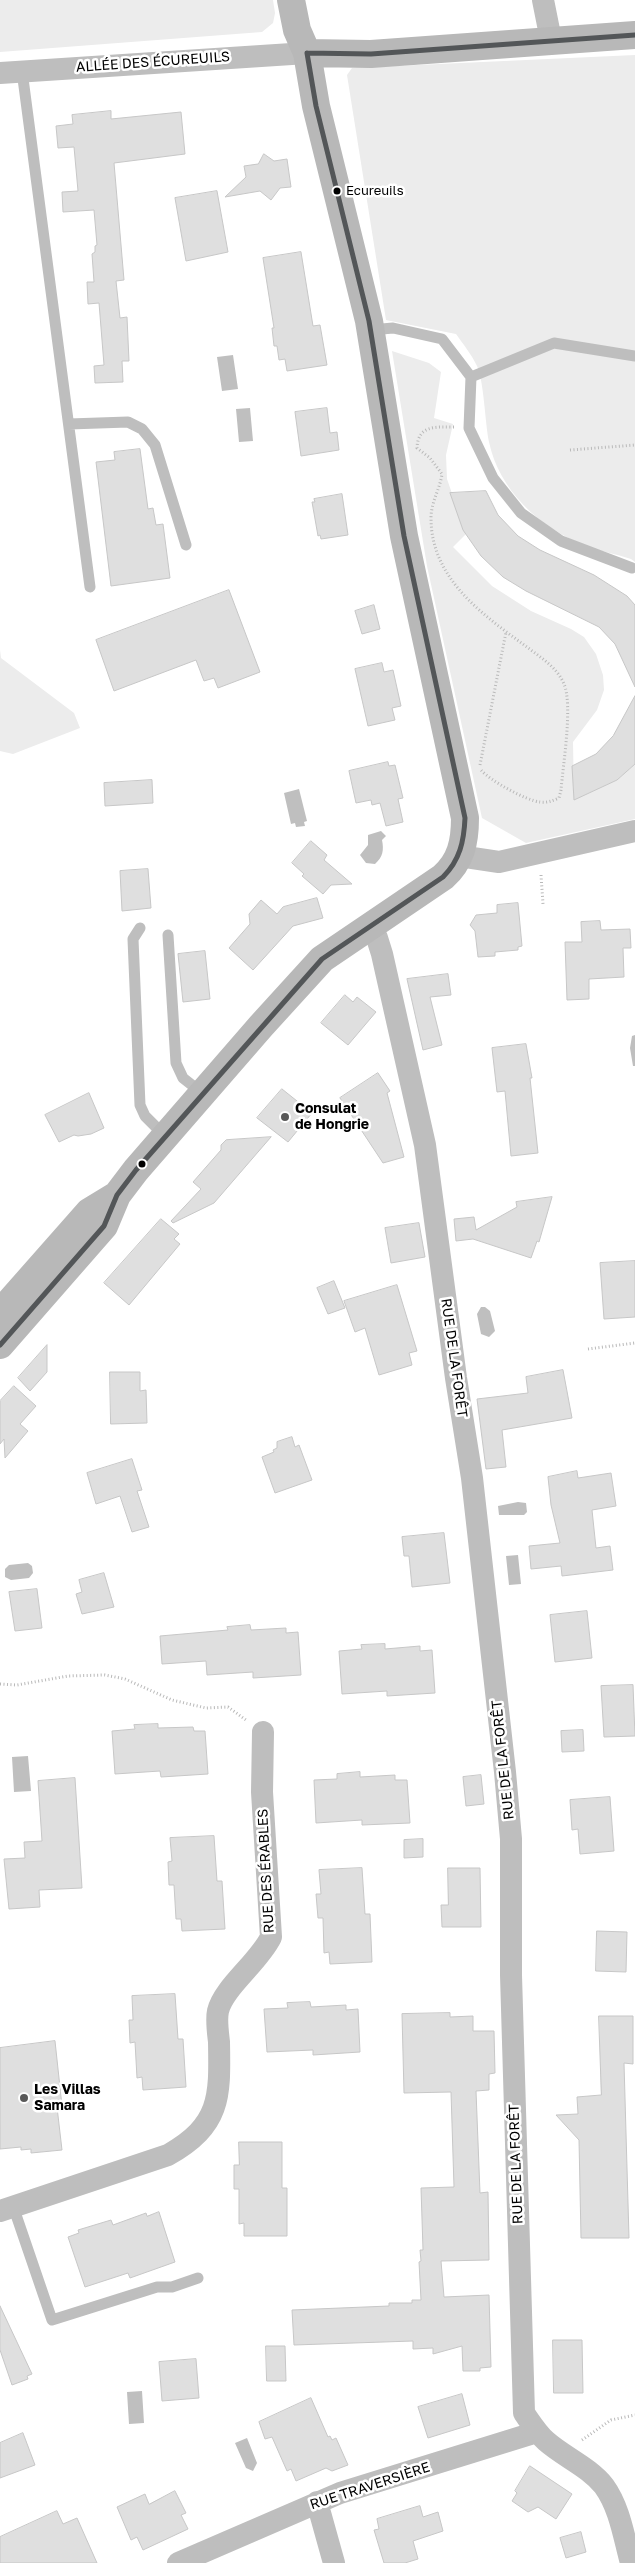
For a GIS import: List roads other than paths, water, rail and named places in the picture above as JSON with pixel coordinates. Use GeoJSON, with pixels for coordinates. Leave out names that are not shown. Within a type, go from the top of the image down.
{"type":"FeatureCollection","features":[{"type":"Feature","properties":{"kind":"main road"},"geometry":{"type":"LineString","coordinates":[[0,1345],[104,1226],[117,1194],[165,1136],[322,959],[442,877],[459,856],[465,835],[465,818],[404,536],[371,330],[355,257],[316,106],[307,52],[297,30],[291,0]]}},
{"type":"Feature","properties":{"kind":"main road"},"geometry":{"type":"LineString","coordinates":[[307,52],[371,54],[635,35]]}},
{"type":"Feature","properties":{"kind":"main road"},"geometry":{"type":"LineString","coordinates":[[0,1313],[89,1212],[117,1194]]}},
{"type":"Feature","properties":{"kind":"street"},"geometry":{"type":"LineString","coordinates":[[543,0],[551,40]]}},
{"type":"Feature","properties":{"kind":"street","name":"ALLÉE DES ÉCUREUILS"},"geometry":{"type":"LineString","coordinates":[[11,72],[307,52]]}},
{"type":"Feature","properties":{"kind":"street"},"geometry":{"type":"LineString","coordinates":[[459,856],[499,862],[635,831]]}},
{"type":"Feature","properties":{"kind":"street","name":"RUE DE LA FORÊT"},"geometry":{"type":"LineString","coordinates":[[370,927],[377,938],[382,954],[425,1145],[456,1378],[472,1478],[505,1772],[511,1839],[511,1975],[524,2413],[537,2432],[596,2478],[605,2488],[618,2514],[631,2563]]}},
{"type":"Feature","properties":{"kind":"street","name":"RUE DES ÉRABLES"},"geometry":{"type":"LineString","coordinates":[[6,2209],[168,2155],[184,2146],[209,2119],[217,2102],[220,2084],[218,2011],[225,1997],[264,1952],[271,1937],[262,1792],[263,1732]]}},
{"type":"Feature","properties":{"kind":"street","name":"RUE TRAVERSIÈRE"},"geometry":{"type":"LineString","coordinates":[[178,2563],[340,2493],[537,2432]]}},
{"type":"Feature","properties":{"kind":"street"},"geometry":{"type":"LineString","coordinates":[[317,2502],[334,2563]]}},
{"type":"Feature","properties":{"kind":"lane"},"geometry":{"type":"LineString","coordinates":[[11,72],[69,424],[90,587]]}},
{"type":"Feature","properties":{"kind":"lane"},"geometry":{"type":"LineString","coordinates":[[371,330],[393,328],[442,339],[471,377],[469,428],[493,478],[521,513],[560,541],[632,568]]}},
{"type":"Feature","properties":{"kind":"lane"},"geometry":{"type":"LineString","coordinates":[[471,377],[554,344],[635,356]]}},
{"type":"Feature","properties":{"kind":"lane"},"geometry":{"type":"LineString","coordinates":[[69,424],[128,422],[142,429],[155,445],[186,545]]}},
{"type":"Feature","properties":{"kind":"lane"},"geometry":{"type":"LineString","coordinates":[[140,928],[133,939],[140,1105],[145,1116],[165,1136]]}},
{"type":"Feature","properties":{"kind":"lane"},"geometry":{"type":"LineString","coordinates":[[168,935],[176,1063],[183,1078],[202,1093]]}},
{"type":"Feature","properties":{"kind":"lane"},"geometry":{"type":"LineString","coordinates":[[6,2209],[52,2320],[156,2287],[172,2287],[198,2278]]}},
{"type":"Feature","properties":{"kind":"place","name":"Ecureuils"},"geometry":{"type":"Point","coordinates":[337,191]}},
{"type":"Feature","properties":{"kind":"place","name":"Consulat de Hongrie"},"geometry":{"type":"Point","coordinates":[285,1117]}},
{"type":"Feature","properties":{"kind":"place","name":"Les Villas Samara"},"geometry":{"type":"Point","coordinates":[24,2098]}}]}
